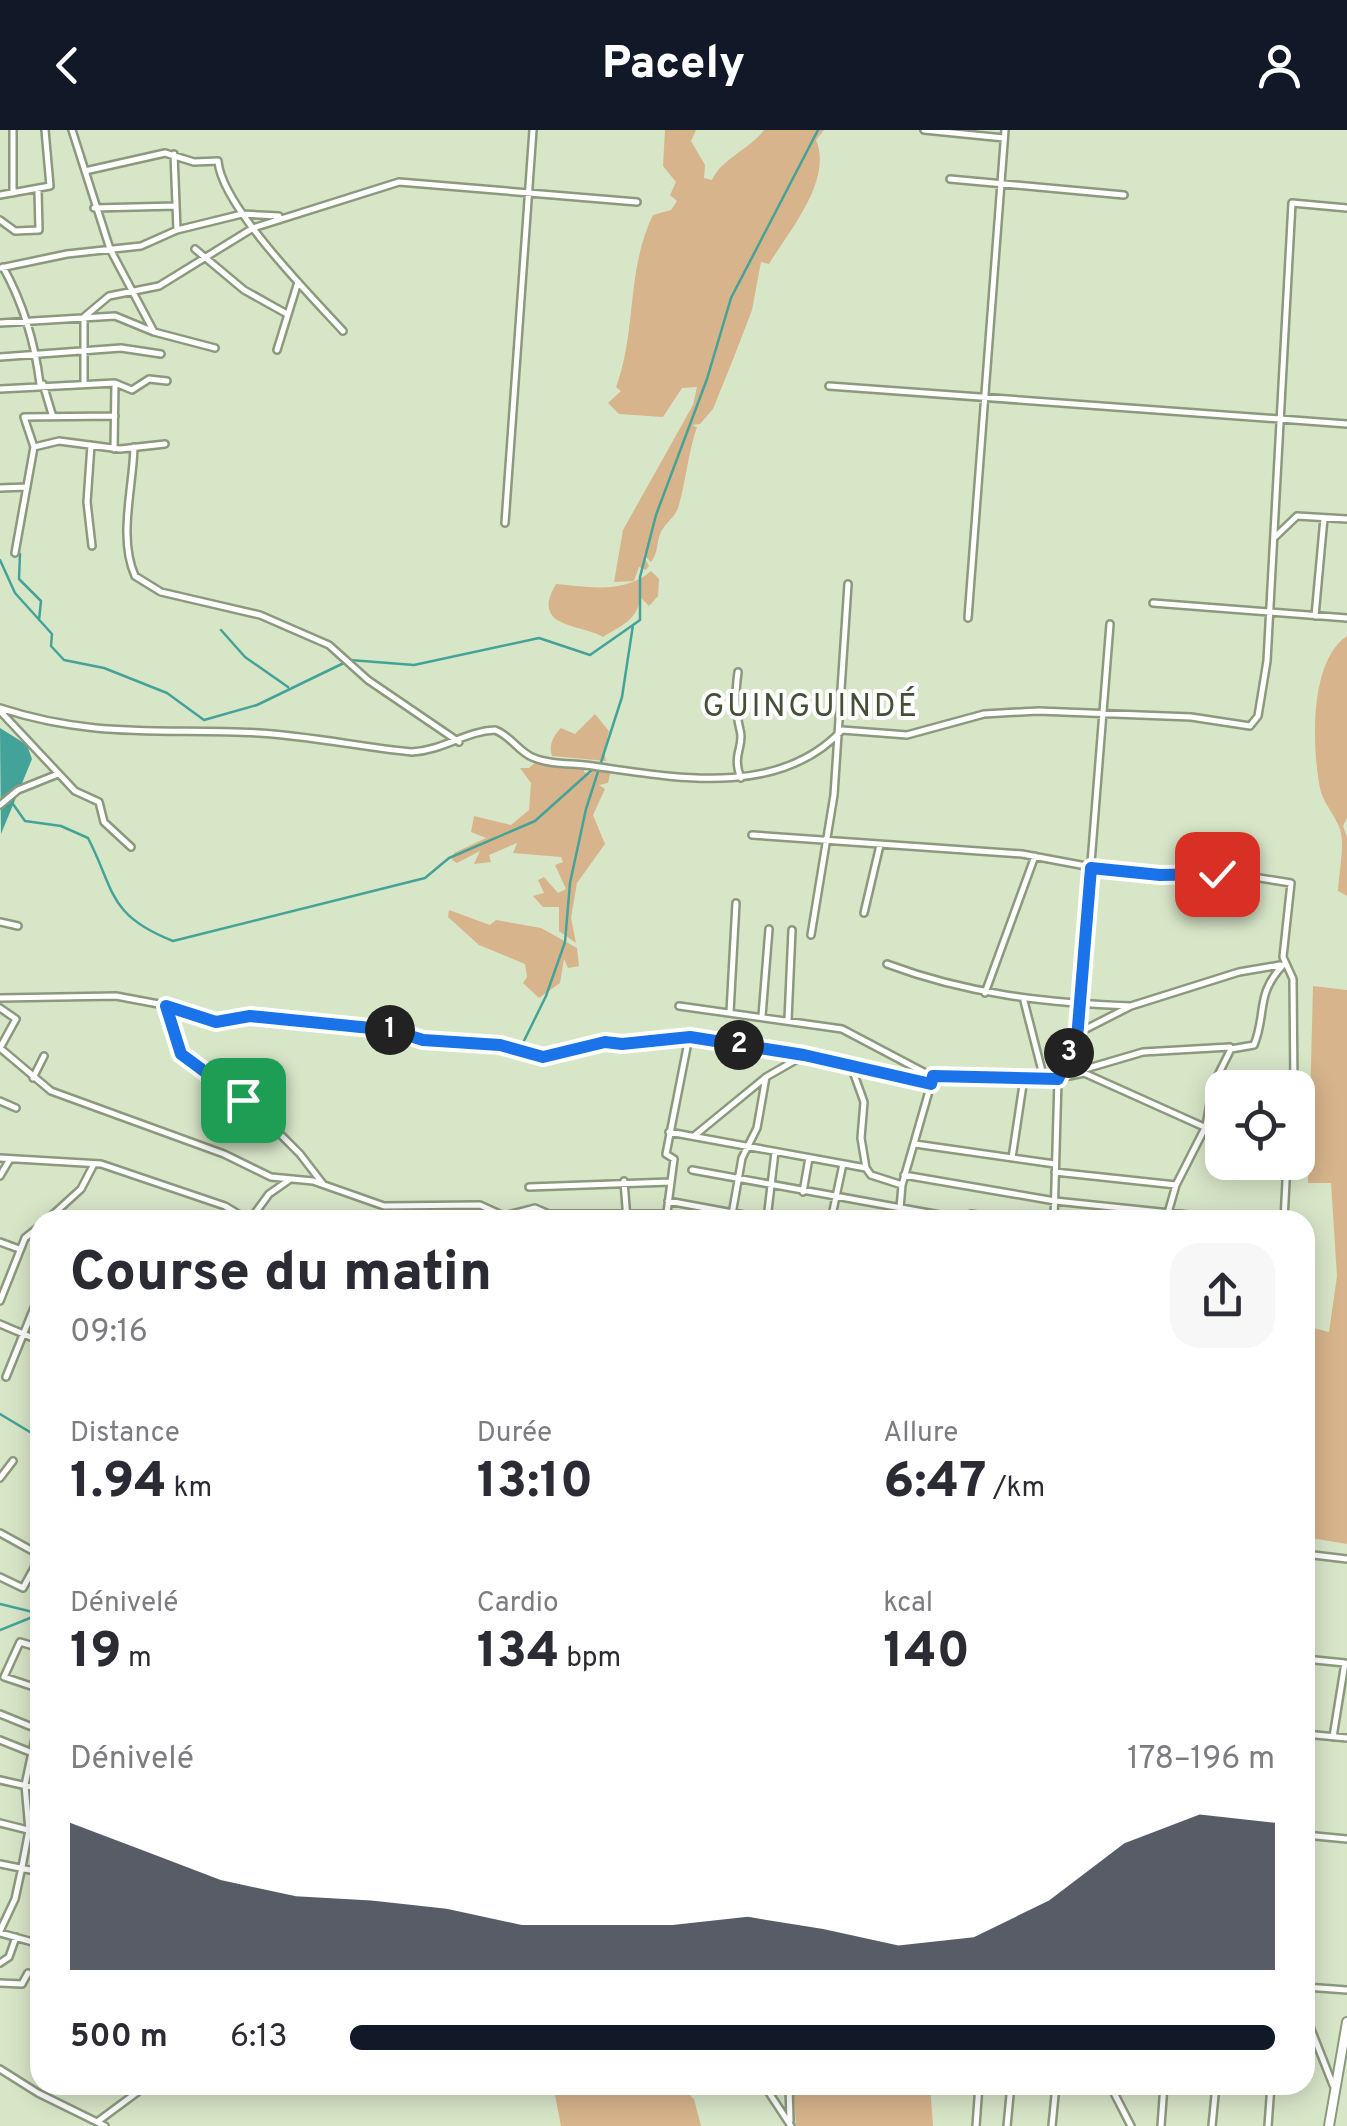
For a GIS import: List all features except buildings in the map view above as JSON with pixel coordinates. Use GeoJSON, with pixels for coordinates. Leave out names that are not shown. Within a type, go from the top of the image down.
{"type":"FeatureCollection","features":[{"type":"Feature","properties":{"kind":"main road"},"geometry":{"type":"LineString","coordinates":[[1329,2126],[1347,2022]]}},
{"type":"Feature","properties":{"kind":"street"},"geometry":{"type":"LineString","coordinates":[[13,130],[13,193]]}},
{"type":"Feature","properties":{"kind":"street"},"geometry":{"type":"LineString","coordinates":[[0,195],[50,186],[45,130]]}},
{"type":"Feature","properties":{"kind":"street"},"geometry":{"type":"LineString","coordinates":[[72,130],[110,249],[154,332]]}},
{"type":"Feature","properties":{"kind":"street"},"geometry":{"type":"LineString","coordinates":[[505,523],[532,130]]}},
{"type":"Feature","properties":{"kind":"street"},"geometry":{"type":"LineString","coordinates":[[924,130],[1004,138]]}},
{"type":"Feature","properties":{"kind":"street"},"geometry":{"type":"LineString","coordinates":[[968,618],[1005,130]]}},
{"type":"Feature","properties":{"kind":"street"},"geometry":{"type":"LineString","coordinates":[[85,171],[143,155],[174,154],[194,162],[218,160],[219,177],[242,214],[343,332]]}},
{"type":"Feature","properties":{"kind":"street"},"geometry":{"type":"LineString","coordinates":[[174,154],[178,230]]}},
{"type":"Feature","properties":{"kind":"street"},"geometry":{"type":"LineString","coordinates":[[950,179],[1124,195]]}},
{"type":"Feature","properties":{"kind":"street"},"geometry":{"type":"LineString","coordinates":[[84,384],[84,317],[109,296],[159,286],[253,228],[286,216],[360,198],[399,182],[636,202]]}},
{"type":"Feature","properties":{"kind":"street"},"geometry":{"type":"LineString","coordinates":[[0,220],[15,231],[39,230],[38,190]]}},
{"type":"Feature","properties":{"kind":"street"},"geometry":{"type":"LineString","coordinates":[[0,710],[52,725],[103,732],[256,733],[412,752],[437,750],[495,730],[508,735],[534,758],[647,773],[742,778],[789,768],[812,757],[848,729],[907,735],[984,714],[1104,713],[1191,717],[1250,726],[1260,711],[1270,612],[1292,204],[1347,208]]}},
{"type":"Feature","properties":{"kind":"street"},"geometry":{"type":"LineString","coordinates":[[94,208],[176,206]]}},
{"type":"Feature","properties":{"kind":"street"},"geometry":{"type":"LineString","coordinates":[[52,414],[18,294],[2,268],[141,246],[178,230],[242,214],[286,216]]}},
{"type":"Feature","properties":{"kind":"street"},"geometry":{"type":"LineString","coordinates":[[195,249],[244,290],[287,314]]}},
{"type":"Feature","properties":{"kind":"street"},"geometry":{"type":"LineString","coordinates":[[277,350],[298,282]]}},
{"type":"Feature","properties":{"kind":"street"},"geometry":{"type":"LineString","coordinates":[[0,323],[114,316],[154,332],[215,348]]}},
{"type":"Feature","properties":{"kind":"street"},"geometry":{"type":"LineString","coordinates":[[0,357],[121,348],[161,354]]}},
{"type":"Feature","properties":{"kind":"street"},"geometry":{"type":"LineString","coordinates":[[0,388],[115,383],[132,390],[149,378],[167,381]]}},
{"type":"Feature","properties":{"kind":"street"},"geometry":{"type":"LineString","coordinates":[[114,449],[115,383]]}},
{"type":"Feature","properties":{"kind":"street"},"geometry":{"type":"LineString","coordinates":[[829,386],[1347,424]]}},
{"type":"Feature","properties":{"kind":"street"},"geometry":{"type":"LineString","coordinates":[[15,553],[34,447],[24,417],[115,416]]}},
{"type":"Feature","properties":{"kind":"street"},"geometry":{"type":"LineString","coordinates":[[34,447],[59,440],[114,449],[164,444]]}},
{"type":"Feature","properties":{"kind":"street"},"geometry":{"type":"LineString","coordinates":[[90,445],[88,502],[92,546]]}},
{"type":"Feature","properties":{"kind":"street"},"geometry":{"type":"LineString","coordinates":[[134,447],[133,496],[126,518],[135,576],[161,592],[260,615],[328,645],[368,680],[459,742]]}},
{"type":"Feature","properties":{"kind":"street"},"geometry":{"type":"LineString","coordinates":[[0,488],[26,488]]}},
{"type":"Feature","properties":{"kind":"street"},"geometry":{"type":"LineString","coordinates":[[1275,536],[1297,516],[1347,519]]}},
{"type":"Feature","properties":{"kind":"street"},"geometry":{"type":"LineString","coordinates":[[1315,616],[1324,518]]}},
{"type":"Feature","properties":{"kind":"street"},"geometry":{"type":"LineString","coordinates":[[810,935],[823,840],[834,795],[848,584]]}},
{"type":"Feature","properties":{"kind":"street"},"geometry":{"type":"LineString","coordinates":[[1153,603],[1347,618]]}},
{"type":"Feature","properties":{"kind":"street"},"geometry":{"type":"LineString","coordinates":[[1055,1210],[1058,1079],[1078,1033],[1110,624]]}},
{"type":"Feature","properties":{"kind":"street"},"geometry":{"type":"LineString","coordinates":[[738,672],[734,714],[742,732],[734,761],[742,778]]}},
{"type":"Feature","properties":{"kind":"street"},"geometry":{"type":"LineString","coordinates":[[0,710],[75,791],[99,802],[104,822],[130,847]]}},
{"type":"Feature","properties":{"kind":"street"},"geometry":{"type":"LineString","coordinates":[[0,805],[18,790],[60,773]]}},
{"type":"Feature","properties":{"kind":"street"},"geometry":{"type":"LineString","coordinates":[[752,835],[1034,856],[1091,868],[1160,875],[1250,874],[1292,883],[1283,965],[1259,1004],[1262,1025],[1254,1046],[1143,1052],[1092,1064],[1068,1076]]}},
{"type":"Feature","properties":{"kind":"street"},"geometry":{"type":"LineString","coordinates":[[864,912],[880,845]]}},
{"type":"Feature","properties":{"kind":"street"},"geometry":{"type":"LineString","coordinates":[[985,993],[1034,856]]}},
{"type":"Feature","properties":{"kind":"street"},"geometry":{"type":"LineString","coordinates":[[730,1012],[736,903]]}},
{"type":"Feature","properties":{"kind":"street"},"geometry":{"type":"LineString","coordinates":[[0,922],[18,926]]}},
{"type":"Feature","properties":{"kind":"street"},"geometry":{"type":"LineString","coordinates":[[762,1016],[769,928]]}},
{"type":"Feature","properties":{"kind":"street"},"geometry":{"type":"LineString","coordinates":[[788,1020],[792,930]]}},
{"type":"Feature","properties":{"kind":"street"},"geometry":{"type":"LineString","coordinates":[[886,964],[938,983],[1024,1001],[1131,1006]]}},
{"type":"Feature","properties":{"kind":"street"},"geometry":{"type":"LineString","coordinates":[[1078,1033],[1131,1006],[1244,971],[1283,965]]}},
{"type":"Feature","properties":{"kind":"street"},"geometry":{"type":"LineString","coordinates":[[1283,965],[1293,978],[1294,1070]]}},
{"type":"Feature","properties":{"kind":"street"},"geometry":{"type":"LineString","coordinates":[[0,998],[116,996],[216,1022],[250,1016],[391,1030],[423,1040],[500,1045],[543,1057],[605,1042],[690,1037],[932,1080],[1058,1079],[1084,1073],[1205,1126]]}},
{"type":"Feature","properties":{"kind":"street"},"geometry":{"type":"LineString","coordinates":[[1024,1001],[1044,1079]]}},
{"type":"Feature","properties":{"kind":"street"},"geometry":{"type":"LineString","coordinates":[[166,1006],[181,1054],[252,1106],[329,1190]]}},
{"type":"Feature","properties":{"kind":"street"},"geometry":{"type":"LineString","coordinates":[[679,1006],[842,1028],[932,1080]]}},
{"type":"Feature","properties":{"kind":"street"},"geometry":{"type":"LineString","coordinates":[[0,1008],[16,1019],[1,1050],[33,1078],[77,1103],[224,1154],[256,1172],[292,1178],[384,1206],[472,1204],[488,1210]]}},
{"type":"Feature","properties":{"kind":"street"},"geometry":{"type":"LineString","coordinates":[[667,1210],[674,1159],[666,1154],[690,1037]]}},
{"type":"Feature","properties":{"kind":"street"},"geometry":{"type":"LineString","coordinates":[[1220,1070],[1231,1048],[1238,1046]]}},
{"type":"Feature","properties":{"kind":"street"},"geometry":{"type":"LineString","coordinates":[[694,1136],[766,1076],[804,1055]]}},
{"type":"Feature","properties":{"kind":"street"},"geometry":{"type":"LineString","coordinates":[[33,1078],[44,1056]]}},
{"type":"Feature","properties":{"kind":"street"},"geometry":{"type":"LineString","coordinates":[[851,1066],[864,1102],[861,1138],[866,1168],[871,1175],[902,1185]]}},
{"type":"Feature","properties":{"kind":"street"},"geometry":{"type":"LineString","coordinates":[[733,1210],[746,1146],[757,1128],[766,1076]]}},
{"type":"Feature","properties":{"kind":"street"},"geometry":{"type":"LineString","coordinates":[[1012,1158],[1024,1078]]}},
{"type":"Feature","properties":{"kind":"street"},"geometry":{"type":"LineString","coordinates":[[899,1209],[904,1175],[932,1080]]}},
{"type":"Feature","properties":{"kind":"street"},"geometry":{"type":"LineString","coordinates":[[0,1100],[16,1108]]}},
{"type":"Feature","properties":{"kind":"street"},"geometry":{"type":"LineString","coordinates":[[1168,1210],[1176,1185],[1205,1128]]}},
{"type":"Feature","properties":{"kind":"street"},"geometry":{"type":"LineString","coordinates":[[669,1132],[866,1168]]}},
{"type":"Feature","properties":{"kind":"street"},"geometry":{"type":"LineString","coordinates":[[914,1144],[1056,1164]]}},
{"type":"Feature","properties":{"kind":"street"},"geometry":{"type":"LineString","coordinates":[[770,1210],[775,1152]]}},
{"type":"Feature","properties":{"kind":"street"},"geometry":{"type":"LineString","coordinates":[[0,1158],[94,1164],[232,1210]]}},
{"type":"Feature","properties":{"kind":"street"},"geometry":{"type":"LineString","coordinates":[[803,1192],[810,1158]]}},
{"type":"Feature","properties":{"kind":"street"},"geometry":{"type":"LineString","coordinates":[[0,1176],[10,1159]]}},
{"type":"Feature","properties":{"kind":"street"},"geometry":{"type":"LineString","coordinates":[[59,1210],[81,1189],[94,1164]]}},
{"type":"Feature","properties":{"kind":"street"},"geometry":{"type":"LineString","coordinates":[[833,1210],[843,1164]]}},
{"type":"Feature","properties":{"kind":"street"},"geometry":{"type":"LineString","coordinates":[[692,1170],[905,1210]]}},
{"type":"Feature","properties":{"kind":"street"},"geometry":{"type":"LineString","coordinates":[[1055,1172],[1176,1185]]}},
{"type":"Feature","properties":{"kind":"street"},"geometry":{"type":"LineString","coordinates":[[904,1175],[1114,1210]]}},
{"type":"Feature","properties":{"kind":"street"},"geometry":{"type":"LineString","coordinates":[[257,1210],[269,1194],[292,1178]]}},
{"type":"Feature","properties":{"kind":"street"},"geometry":{"type":"LineString","coordinates":[[1285,1210],[1286,1180]]}},
{"type":"Feature","properties":{"kind":"street"},"geometry":{"type":"LineString","coordinates":[[624,1181],[626,1210]]}},
{"type":"Feature","properties":{"kind":"street"},"geometry":{"type":"LineString","coordinates":[[530,1187],[670,1182]]}},
{"type":"Feature","properties":{"kind":"street"},"geometry":{"type":"LineString","coordinates":[[668,1201],[706,1210]]}},
{"type":"Feature","properties":{"kind":"street"},"geometry":{"type":"LineString","coordinates":[[0,1301],[19,1249],[30,1234]]}},
{"type":"Feature","properties":{"kind":"street"},"geometry":{"type":"LineString","coordinates":[[0,1242],[19,1249]]}},
{"type":"Feature","properties":{"kind":"street"},"geometry":{"type":"LineString","coordinates":[[6,1377],[30,1321]]}},
{"type":"Feature","properties":{"kind":"street"},"geometry":{"type":"LineString","coordinates":[[0,1324],[30,1337]]}},
{"type":"Feature","properties":{"kind":"street"},"geometry":{"type":"LineString","coordinates":[[0,1478],[13,1461]]}},
{"type":"Feature","properties":{"kind":"street"},"geometry":{"type":"LineString","coordinates":[[0,1533],[30,1550]]}},
{"type":"Feature","properties":{"kind":"street"},"geometry":{"type":"LineString","coordinates":[[1315,1555],[1347,1558]]}},
{"type":"Feature","properties":{"kind":"street"},"geometry":{"type":"LineString","coordinates":[[0,1576],[22,1588],[30,1575]]}},
{"type":"Feature","properties":{"kind":"street"},"geometry":{"type":"LineString","coordinates":[[30,1645],[20,1642],[4,1676],[30,1686]]}},
{"type":"Feature","properties":{"kind":"street"},"geometry":{"type":"LineString","coordinates":[[1315,1660],[1345,1663],[1333,1737]]}},
{"type":"Feature","properties":{"kind":"street"},"geometry":{"type":"LineString","coordinates":[[0,1689],[7,1678]]}},
{"type":"Feature","properties":{"kind":"street"},"geometry":{"type":"LineString","coordinates":[[0,1714],[30,1727]]}},
{"type":"Feature","properties":{"kind":"street"},"geometry":{"type":"LineString","coordinates":[[1315,1735],[1347,1738]]}},
{"type":"Feature","properties":{"kind":"street"},"geometry":{"type":"LineString","coordinates":[[0,1740],[30,1752]]}},
{"type":"Feature","properties":{"kind":"street"},"geometry":{"type":"LineString","coordinates":[[30,1758],[25,1785],[28,1830],[22,1867],[11,1909],[0,1932],[30,1941]]}},
{"type":"Feature","properties":{"kind":"street"},"geometry":{"type":"LineString","coordinates":[[0,1780],[30,1786]]}},
{"type":"Feature","properties":{"kind":"street"},"geometry":{"type":"LineString","coordinates":[[0,1823],[28,1830]]}},
{"type":"Feature","properties":{"kind":"street"},"geometry":{"type":"LineString","coordinates":[[1315,1836],[1347,1839]]}},
{"type":"Feature","properties":{"kind":"street"},"geometry":{"type":"LineString","coordinates":[[0,1864],[30,1869]]}},
{"type":"Feature","properties":{"kind":"street"},"geometry":{"type":"LineString","coordinates":[[0,1906],[11,1909]]}},
{"type":"Feature","properties":{"kind":"street"},"geometry":{"type":"LineString","coordinates":[[0,1963],[9,1958],[16,1937]]}},
{"type":"Feature","properties":{"kind":"street"},"geometry":{"type":"LineString","coordinates":[[0,1983],[22,1984],[28,1972]]}},
{"type":"Feature","properties":{"kind":"street"},"geometry":{"type":"LineString","coordinates":[[1315,1988],[1347,1990]]}},
{"type":"Feature","properties":{"kind":"street"},"geometry":{"type":"LineString","coordinates":[[1315,2040],[1334,2088]]}},
{"type":"Feature","properties":{"kind":"street"},"geometry":{"type":"LineString","coordinates":[[0,2068],[30,2085]]}},
{"type":"Feature","properties":{"kind":"street"},"geometry":{"type":"LineString","coordinates":[[47,2095],[94,2124],[105,2126]]}},
{"type":"Feature","properties":{"kind":"street"},"geometry":{"type":"LineString","coordinates":[[94,2124],[133,2095]]}},
{"type":"Feature","properties":{"kind":"street"},"geometry":{"type":"LineString","coordinates":[[771,2095],[791,2125]]}},
{"type":"Feature","properties":{"kind":"street"},"geometry":{"type":"LineString","coordinates":[[789,2095],[791,2125]]}},
{"type":"Feature","properties":{"kind":"street"},"geometry":{"type":"LineString","coordinates":[[976,2126],[978,2095]]}},
{"type":"Feature","properties":{"kind":"street"},"geometry":{"type":"LineString","coordinates":[[1007,2126],[1010,2095]]}},
{"type":"Feature","properties":{"kind":"street"},"geometry":{"type":"LineString","coordinates":[[1052,2126],[1055,2095]]}},
{"type":"Feature","properties":{"kind":"street"},"geometry":{"type":"LineString","coordinates":[[1115,2095],[1132,2126]]}},
{"type":"Feature","properties":{"kind":"street"},"geometry":{"type":"LineString","coordinates":[[1161,2126],[1163,2095]]}},
{"type":"Feature","properties":{"kind":"street"},"geometry":{"type":"LineString","coordinates":[[1212,2126],[1215,2095]]}},
{"type":"Feature","properties":{"kind":"street"},"geometry":{"type":"LineString","coordinates":[[1268,2126],[1271,2095]]}},
{"type":"Feature","properties":{"kind":"shaded area"},"geometry":{"type":"Polygon","coordinates":[[[665,130],[696,130],[691,141],[705,165],[704,178],[712,180],[722,166],[764,130],[824,130],[816,140],[820,155],[814,188],[769,264],[761,262],[752,310],[713,409],[700,424],[692,425],[697,427],[678,509],[661,532],[651,562],[643,554],[649,566],[646,570],[639,567],[634,581],[614,582],[623,530],[693,405],[697,387],[682,388],[663,417],[619,414],[608,403],[621,391],[616,387],[645,236],[653,215],[671,210],[677,201],[670,195],[676,182],[663,166],[665,130]]]}},
{"type":"Feature","properties":{"kind":"shaded area"},"geometry":{"type":"Polygon","coordinates":[[[651,571],[659,579],[658,596],[649,606],[641,598],[632,617],[603,637],[562,622],[549,609],[556,584],[618,586],[651,571]]]}},
{"type":"Feature","properties":{"kind":"shaded area"},"geometry":{"type":"Polygon","coordinates":[[[1347,636],[1347,818],[1343,826],[1347,837],[1347,896],[1338,891],[1341,836],[1320,788],[1315,729],[1326,665],[1347,636]]]}},
{"type":"Feature","properties":{"kind":"shaded area"},"geometry":{"type":"Polygon","coordinates":[[[595,714],[609,731],[606,761],[552,756],[552,740],[561,728],[575,734],[595,714]]]}},
{"type":"Feature","properties":{"kind":"shaded area"},"geometry":{"type":"Polygon","coordinates":[[[537,761],[585,766],[584,772],[591,774],[592,768],[611,771],[608,783],[599,785],[605,789],[593,815],[605,844],[577,883],[571,918],[576,943],[559,931],[559,907],[543,907],[533,896],[544,893],[538,880],[544,877],[558,893],[566,889],[555,865],[563,862],[561,857],[513,853],[517,843],[489,855],[491,862],[474,864],[480,851],[457,863],[452,860],[454,853],[486,838],[471,832],[474,816],[511,825],[529,810],[531,783],[520,768],[529,768],[537,761]]]}},
{"type":"Feature","properties":{"kind":"shaded area"},"geometry":{"type":"Polygon","coordinates":[[[449,910],[490,925],[496,920],[541,928],[577,948],[579,966],[568,968],[564,959],[560,983],[539,998],[523,983],[527,977],[525,964],[479,945],[448,917],[449,910]]]}},
{"type":"Feature","properties":{"kind":"shaded area"},"geometry":{"type":"Polygon","coordinates":[[[1313,986],[1347,990],[1347,1544],[1315,1539],[1315,1328],[1329,1332],[1337,1276],[1331,1183],[1308,1183],[1315,1180],[1313,986]]]}},
{"type":"Feature","properties":{"kind":"shaded area"},"geometry":{"type":"Polygon","coordinates":[[[555,2095],[689,2095],[701,2126],[561,2126],[555,2095]]]}},
{"type":"Feature","properties":{"kind":"shaded area"},"geometry":{"type":"Polygon","coordinates":[[[794,2095],[931,2095],[933,2126],[796,2126],[794,2095]]]}},
{"type":"Feature","properties":{"kind":"water"},"geometry":{"type":"Polygon","coordinates":[[[0,728],[27,745],[32,759],[1,834],[0,728]]]}},
{"type":"Feature","properties":{"kind":"waterway"},"geometry":{"type":"LineString","coordinates":[[521,1047],[546,996],[565,942],[570,883],[586,809],[622,697],[633,625],[640,620],[640,577],[656,515],[707,379],[731,298],[818,130]]}},
{"type":"Feature","properties":{"kind":"waterway"},"geometry":{"type":"LineString","coordinates":[[20,554],[19,579],[41,601],[39,620]]}},
{"type":"Feature","properties":{"kind":"waterway"},"geometry":{"type":"LineString","coordinates":[[0,560],[15,593],[52,634],[51,646],[64,660],[104,668],[167,693],[204,720],[257,705],[350,660],[414,665],[539,638],[590,655],[633,625]]}},
{"type":"Feature","properties":{"kind":"waterway"},"geometry":{"type":"LineString","coordinates":[[221,630],[245,657],[288,687]]}},
{"type":"Feature","properties":{"kind":"waterway"},"geometry":{"type":"LineString","coordinates":[[13,804],[25,821],[61,826],[88,838],[124,911],[173,941],[425,878],[449,858],[535,821],[593,769]]}},
{"type":"Feature","properties":{"kind":"waterway"},"geometry":{"type":"LineString","coordinates":[[0,1414],[30,1432]]}},
{"type":"Feature","properties":{"kind":"waterway"},"geometry":{"type":"LineString","coordinates":[[0,1604],[30,1611]]}},
{"type":"Feature","properties":{"kind":"waterway"},"geometry":{"type":"LineString","coordinates":[[0,1630],[30,1618]]}},
{"type":"Feature","properties":{"kind":"district","name":"GUINGUINDÉ"},"geometry":{"type":"Point","coordinates":[811,705]}},
{"type":"Feature","properties":{"kind":"route"},"geometry":{"type":"LineString","coordinates":[[243,1100],[181,1054],[166,1006],[192,1011],[216,1022],[250,1016],[269,1021],[288,1019],[352,1029],[391,1030],[423,1040],[500,1045],[543,1057],[605,1042],[622,1044],[677,1036],[804,1055],[931,1084],[933,1076],[1058,1079],[1077,1039],[1091,868],[1160,875],[1217,874]]}}]}
